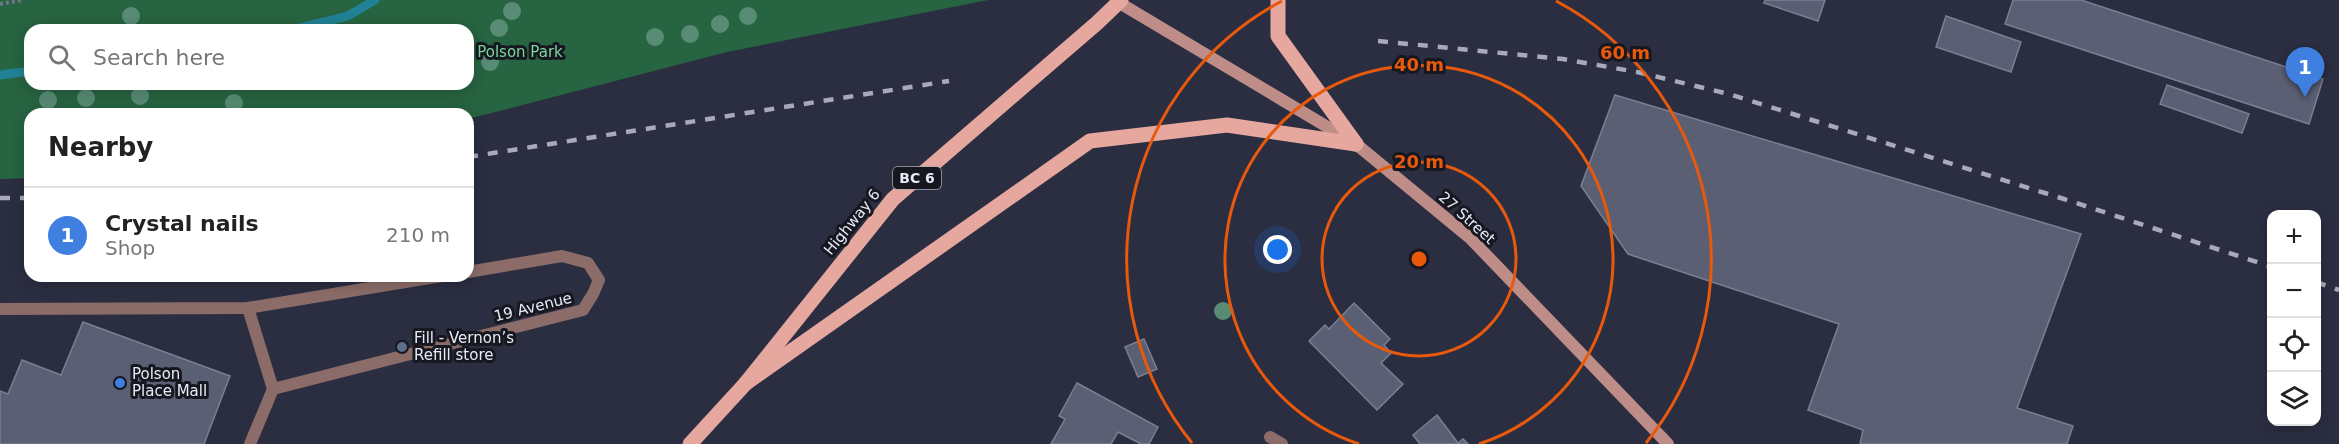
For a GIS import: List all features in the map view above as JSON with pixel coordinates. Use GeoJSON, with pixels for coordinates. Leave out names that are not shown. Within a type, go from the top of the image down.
{"type":"FeatureCollection","features":[{"type":"Feature","properties":{"kind":"main road"},"geometry":{"type":"LineString","coordinates":[[1278,0],[1278,36],[1356,144]]}},
{"type":"Feature","properties":{"kind":"main road","name":"27 Street"},"geometry":{"type":"LineString","coordinates":[[1120,1],[1356,144],[1470,238],[1668,444]]}},
{"type":"Feature","properties":{"kind":"main road","name":"Highway 6"},"geometry":{"type":"LineString","coordinates":[[690,444],[746,383],[892,199],[1120,1]]}},
{"type":"Feature","properties":{"kind":"main road"},"geometry":{"type":"LineString","coordinates":[[746,383],[1090,141],[1227,125],[1356,144]]}},
{"type":"Feature","properties":{"kind":"street","name":"19 Avenue"},"geometry":{"type":"LineString","coordinates":[[273,389],[583,310],[599,280],[588,263],[562,256],[474,271]]}},
{"type":"Feature","properties":{"kind":"street"},"geometry":{"type":"LineString","coordinates":[[0,309],[248,308],[406,282]]}},
{"type":"Feature","properties":{"kind":"street"},"geometry":{"type":"LineString","coordinates":[[248,308],[273,389],[250,444]]}},
{"type":"Feature","properties":{"kind":"street"},"geometry":{"type":"LineString","coordinates":[[1270,437],[1282,444]]}},
{"type":"Feature","properties":{"kind":"path"},"geometry":{"type":"LineString","coordinates":[[0,4],[22,0]]}},
{"type":"Feature","properties":{"kind":"green space","name":"Polson Park"},"geometry":{"type":"Polygon","coordinates":[[[0,0],[988,0],[727,52],[474,117],[474,108],[24,108],[24,178],[0,179],[0,0]]]}},
{"type":"Feature","properties":{"kind":"building"},"geometry":{"type":"Polygon","coordinates":[[[1765,0],[1825,0],[1818,21],[1764,3],[1765,0]]]}},
{"type":"Feature","properties":{"kind":"building"},"geometry":{"type":"Polygon","coordinates":[[[2013,0],[2081,0],[2323,79],[2309,124],[2005,24],[2013,0]]]}},
{"type":"Feature","properties":{"kind":"building"},"geometry":{"type":"Polygon","coordinates":[[[1946,16],[2021,42],[2011,72],[1936,47],[1946,16]]]}},
{"type":"Feature","properties":{"kind":"building"},"geometry":{"type":"Polygon","coordinates":[[[2167,85],[2249,114],[2242,133],[2160,104],[2167,85]]]}},
{"type":"Feature","properties":{"kind":"building"},"geometry":{"type":"Polygon","coordinates":[[[1615,95],[2081,234],[2017,408],[2073,426],[2067,444],[1860,444],[1863,430],[1808,410],[1839,324],[1628,254],[1581,186],[1615,95]]]}},
{"type":"Feature","properties":{"kind":"building"},"geometry":{"type":"Polygon","coordinates":[[[1354,303],[1390,339],[1384,345],[1391,353],[1381,363],[1403,384],[1377,410],[1309,341],[1325,325],[1329,329],[1354,303]]]}},
{"type":"Feature","properties":{"kind":"building","name":"Polson Place Mall"},"geometry":{"type":"Polygon","coordinates":[[[83,322],[230,376],[204,444],[0,444],[0,391],[8,394],[22,360],[61,375],[83,322]]]}},
{"type":"Feature","properties":{"kind":"building"},"geometry":{"type":"Polygon","coordinates":[[[1144,339],[1157,369],[1138,377],[1125,347],[1144,339]]]}},
{"type":"Feature","properties":{"kind":"building"},"geometry":{"type":"Polygon","coordinates":[[[1077,383],[1158,427],[1149,444],[1141,444],[1118,432],[1111,444],[1051,444],[1065,419],[1059,416],[1077,383]]]}},
{"type":"Feature","properties":{"kind":"building"},"geometry":{"type":"Polygon","coordinates":[[[1437,415],[1458,443],[1463,439],[1468,444],[1420,444],[1413,435],[1437,415]]]}},
{"type":"Feature","properties":{"kind":"waterway"},"geometry":{"type":"LineString","coordinates":[[315,24],[348,16],[375,0]]}},
{"type":"Feature","properties":{"kind":"waterway"},"geometry":{"type":"LineString","coordinates":[[0,75],[24,72]]}},
{"type":"Feature","properties":{"kind":"railway"},"geometry":{"type":"LineString","coordinates":[[1378,41],[1563,59],[1637,72],[1729,94],[2267,265]]}},
{"type":"Feature","properties":{"kind":"railway"},"geometry":{"type":"LineString","coordinates":[[474,156],[949,81]]}},
{"type":"Feature","properties":{"kind":"railway"},"geometry":{"type":"LineString","coordinates":[[0,198],[24,198]]}},
{"type":"Feature","properties":{"kind":"railway"},"geometry":{"type":"LineString","coordinates":[[2321,284],[2339,290]]}},
{"type":"Feature","properties":{"kind":"place","name":"Crystal nails"},"geometry":{"type":"Point","coordinates":[2305,97]}},
{"type":"Feature","properties":{"kind":"place","name":"Fill - Vernon’s Refill store"},"geometry":{"type":"Point","coordinates":[402,347]}},
{"type":"Feature","properties":{"kind":"place","name":"Polson Place Mall"},"geometry":{"type":"Point","coordinates":[120,383]}}]}
